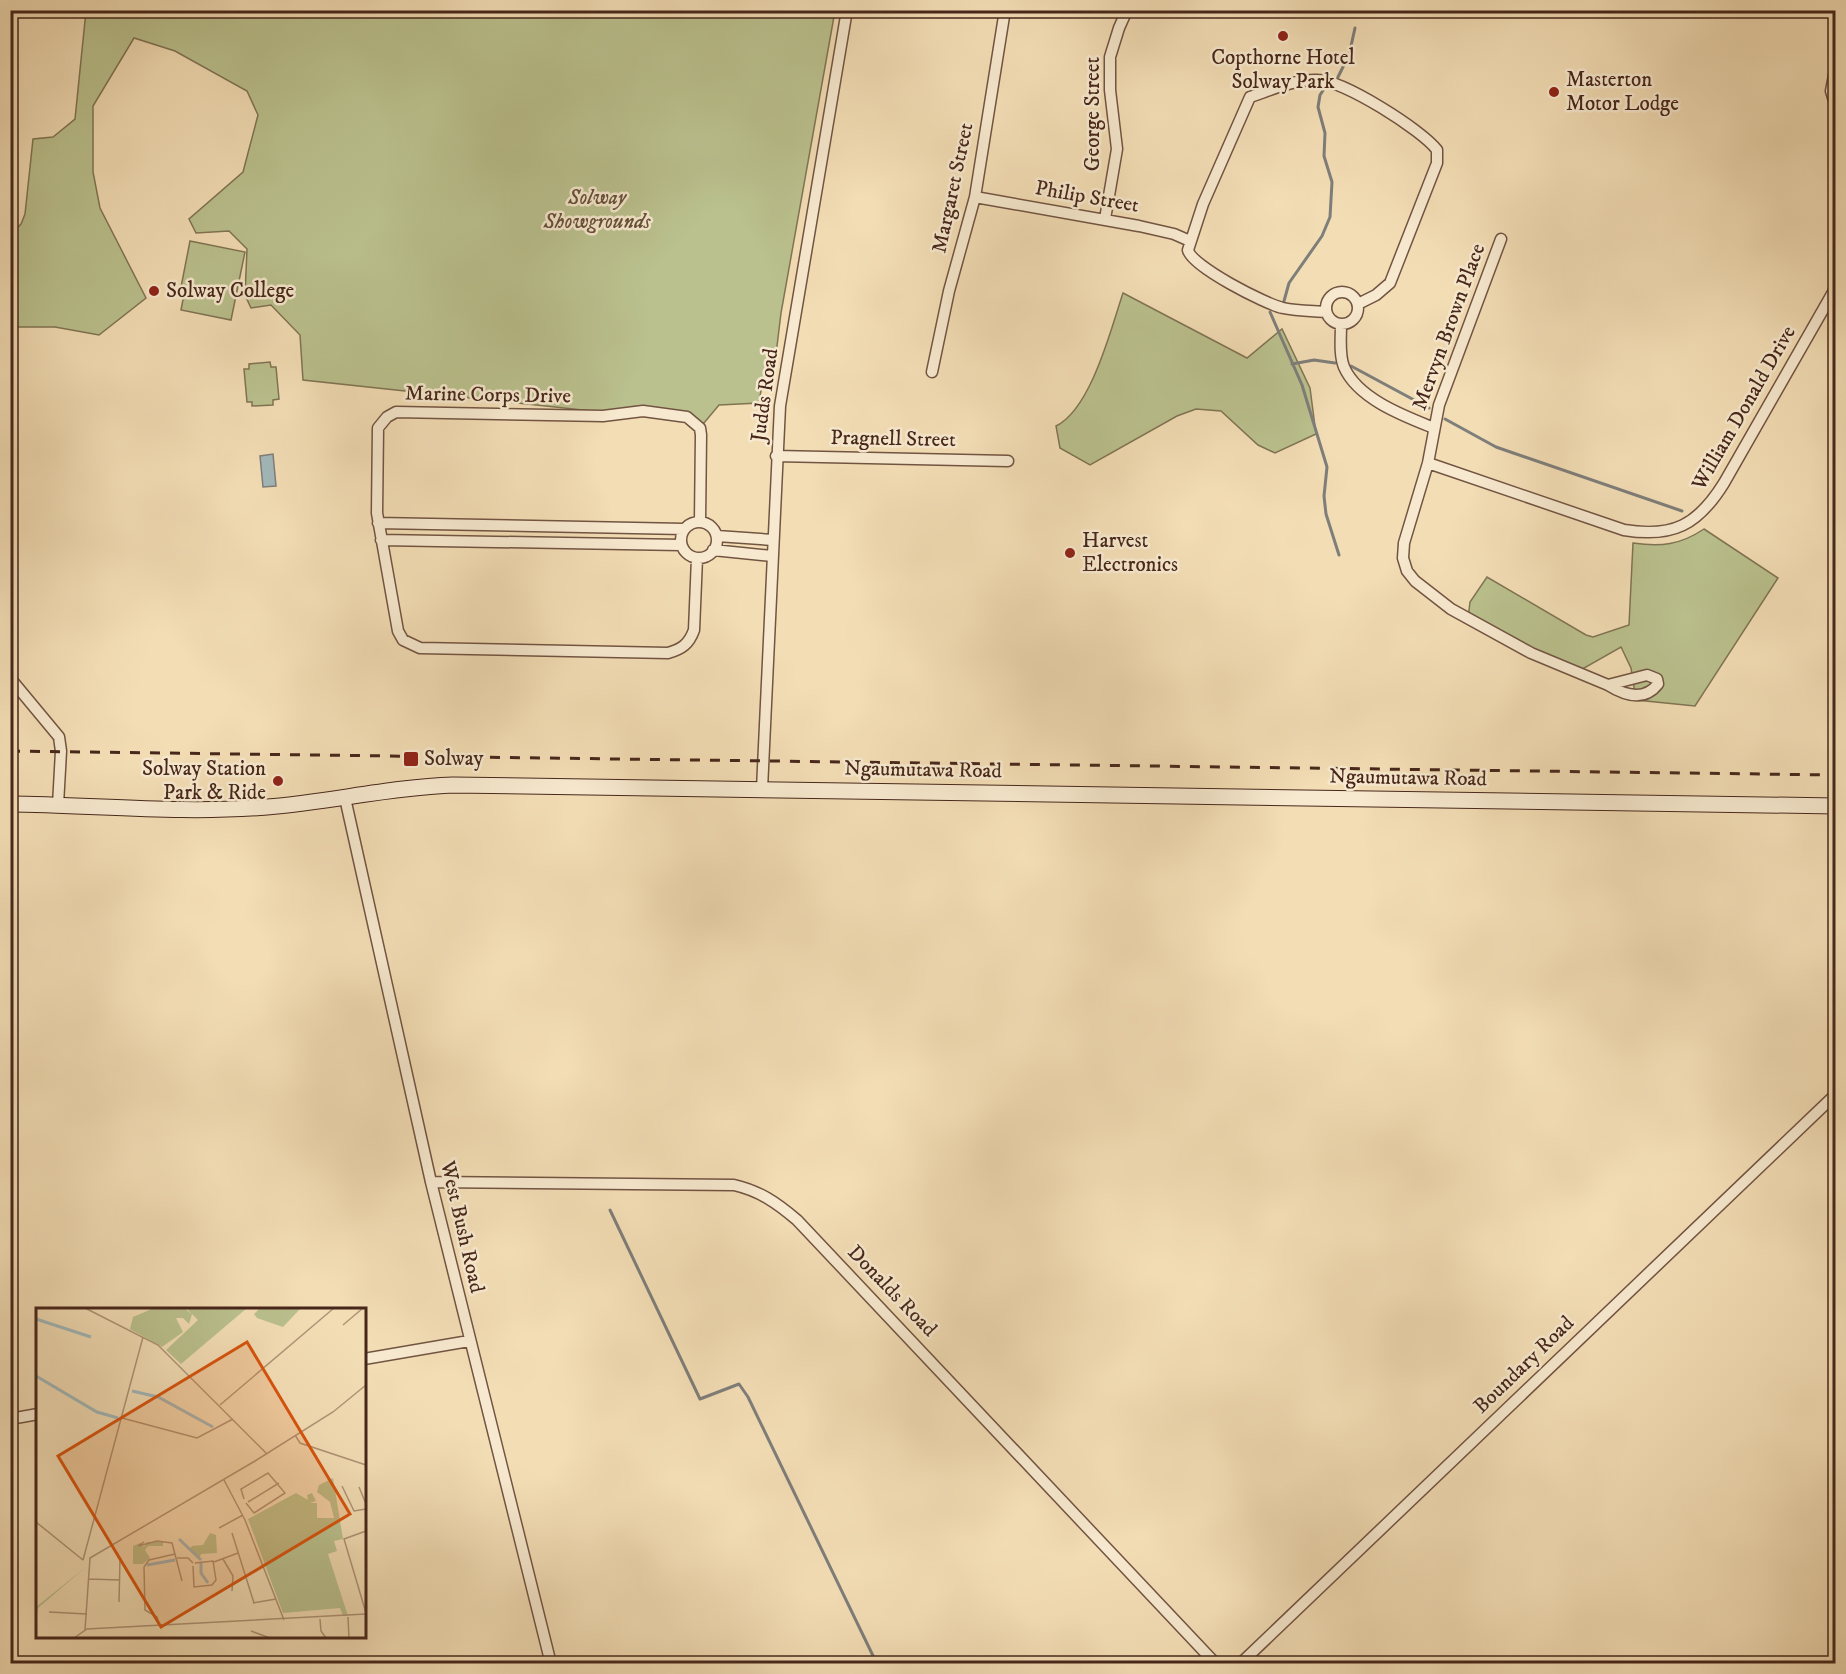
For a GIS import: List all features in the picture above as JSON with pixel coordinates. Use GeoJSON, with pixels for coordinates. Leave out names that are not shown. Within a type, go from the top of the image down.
{"type":"FeatureCollection","features":[{"type":"Feature","properties":{"kind":"main road","name":"Ngaumutawa Road"},"geometry":{"type":"LineString","coordinates":[[10,804],[165,809],[265,807],[345,798],[411,787],[453,785],[1836,806]]}},
{"type":"Feature","properties":{"kind":"street","name":"Judds Road"},"geometry":{"type":"LineString","coordinates":[[762,789],[780,406],[847,10]]}},
{"type":"Feature","properties":{"kind":"street","name":"Margaret Street"},"geometry":{"type":"LineString","coordinates":[[932,372],[949,291],[975,197],[1005,10]]}},
{"type":"Feature","properties":{"kind":"street","name":"George Street"},"geometry":{"type":"LineString","coordinates":[[1106,219],[1117,149],[1110,90],[1110,57],[1127,10]]}},
{"type":"Feature","properties":{"kind":"street"},"geometry":{"type":"LineString","coordinates":[[1836,65],[1831,91],[1836,107]]}},
{"type":"Feature","properties":{"kind":"street"},"geometry":{"type":"LineString","coordinates":[[1325,312],[1285,309],[1256,297],[1194,260],[1188,250],[1225,151],[1250,97],[1304,81],[1326,80],[1417,130],[1437,150],[1437,163],[1397,269],[1383,290],[1358,304],[1354,319],[1341,325],[1331,321],[1325,312],[1327,301],[1341,292],[1351,295],[1358,304]]}},
{"type":"Feature","properties":{"kind":"street","name":"Philip Street"},"geometry":{"type":"LineString","coordinates":[[975,197],[1106,219],[1174,234],[1190,241]]}},
{"type":"Feature","properties":{"kind":"street","name":"Mervyn Brown Place"},"geometry":{"type":"LineString","coordinates":[[1501,239],[1448,375],[1434,428],[1428,463],[1404,543],[1403,558],[1407,571],[1415,581],[1450,609],[1501,639],[1608,685]]}},
{"type":"Feature","properties":{"kind":"street","name":"William Donald Drive"},"geometry":{"type":"LineString","coordinates":[[1428,463],[1624,530],[1649,534],[1692,522],[1710,507],[1836,287]]}},
{"type":"Feature","properties":{"kind":"street"},"geometry":{"type":"LineString","coordinates":[[1341,325],[1343,365],[1354,382],[1372,397],[1405,417],[1434,428]]}},
{"type":"Feature","properties":{"kind":"street","name":"Marine Corps Drive"},"geometry":{"type":"LineString","coordinates":[[698,558],[694,630],[691,638],[680,650],[668,653],[420,648],[403,640],[398,631],[375,499],[378,428],[387,417],[396,412],[603,416],[643,411],[687,417],[700,428],[701,435],[700,521]]}},
{"type":"Feature","properties":{"kind":"street","name":"Pragnell Street"},"geometry":{"type":"LineString","coordinates":[[776,456],[1008,461]]}},
{"type":"Feature","properties":{"kind":"street"},"geometry":{"type":"LineString","coordinates":[[378,523],[684,529],[700,521],[711,526],[717,536],[713,550],[707,556],[698,558],[685,552],[681,544],[684,529]]}},
{"type":"Feature","properties":{"kind":"street"},"geometry":{"type":"LineString","coordinates":[[435,525],[435,539]]}},
{"type":"Feature","properties":{"kind":"street"},"geometry":{"type":"LineString","coordinates":[[513,525],[513,540]]}},
{"type":"Feature","properties":{"kind":"street"},"geometry":{"type":"LineString","coordinates":[[590,527],[590,541]]}},
{"type":"Feature","properties":{"kind":"street"},"geometry":{"type":"LineString","coordinates":[[717,536],[773,540]]}},
{"type":"Feature","properties":{"kind":"street"},"geometry":{"type":"LineString","coordinates":[[381,540],[681,544]]}},
{"type":"Feature","properties":{"kind":"street"},"geometry":{"type":"LineString","coordinates":[[713,550],[772,556]]}},
{"type":"Feature","properties":{"kind":"street"},"geometry":{"type":"LineString","coordinates":[[10,678],[59,737],[61,751],[58,805]]}},
{"type":"Feature","properties":{"kind":"street","name":"West Bush Road"},"geometry":{"type":"LineString","coordinates":[[345,798],[431,1182],[550,1664]]}},
{"type":"Feature","properties":{"kind":"street","name":"Boundary Road"},"geometry":{"type":"LineString","coordinates":[[1239,1664],[1836,1094]]}},
{"type":"Feature","properties":{"kind":"street","name":"Donalds Road"},"geometry":{"type":"LineString","coordinates":[[431,1182],[734,1185],[755,1190],[777,1202],[977,1409],[1216,1664]]}},
{"type":"Feature","properties":{"kind":"street"},"geometry":{"type":"LineString","coordinates":[[366,1359],[469,1341]]}},
{"type":"Feature","properties":{"kind":"street"},"geometry":{"type":"LineString","coordinates":[[10,1419],[36,1414]]}},
{"type":"Feature","properties":{"kind":"green space","name":"Solway Showgrounds"},"geometry":{"type":"Polygon","coordinates":[[[86,11],[835,11],[781,313],[773,379],[763,378],[759,403],[719,405],[704,423],[303,380],[300,335],[271,305],[251,308],[245,295],[247,249],[229,231],[196,233],[189,219],[243,172],[258,115],[247,91],[175,51],[134,38],[93,106],[93,172],[100,208],[146,298],[99,335],[55,327],[11,327],[10,235],[21,224],[25,214],[33,139],[53,137],[75,119],[86,11]]]}},
{"type":"Feature","properties":{"kind":"green space"},"geometry":{"type":"Polygon","coordinates":[[[190,241],[245,252],[231,320],[181,310],[185,289],[181,287],[190,241]]]}},
{"type":"Feature","properties":{"kind":"green space"},"geometry":{"type":"Polygon","coordinates":[[[1123,293],[1247,358],[1282,329],[1310,388],[1316,434],[1275,453],[1258,445],[1221,411],[1196,409],[1177,416],[1090,465],[1060,448],[1056,426],[1068,417],[1080,403],[1089,386],[1106,346],[1123,293]]]}},
{"type":"Feature","properties":{"kind":"green space"},"geometry":{"type":"Polygon","coordinates":[[[270,362],[271,367],[276,367],[279,399],[273,400],[273,405],[252,406],[252,402],[247,402],[244,369],[249,369],[249,364],[270,362]]]}},
{"type":"Feature","properties":{"kind":"green space"},"geometry":{"type":"Polygon","coordinates":[[[1704,529],[1778,578],[1695,706],[1636,700],[1631,668],[1621,647],[1579,671],[1468,619],[1470,602],[1487,577],[1586,635],[1593,637],[1629,625],[1633,543],[1670,544],[1704,529]]]}},
{"type":"Feature","properties":{"kind":"shaded area"},"geometry":{"type":"Polygon","coordinates":[[[273,454],[276,486],[263,487],[260,456],[273,454]]]}},
{"type":"Feature","properties":{"kind":"waterway"},"geometry":{"type":"LineString","coordinates":[[1338,77],[1349,55],[1355,28]]}},
{"type":"Feature","properties":{"kind":"waterway"},"geometry":{"type":"LineString","coordinates":[[1284,301],[1289,283],[1322,236],[1330,217],[1332,182],[1324,156],[1325,133],[1318,107],[1320,95],[1326,86]]}},
{"type":"Feature","properties":{"kind":"waterway"},"geometry":{"type":"LineString","coordinates":[[1270,312],[1302,385],[1327,467],[1324,496],[1326,514],[1339,555]]}},
{"type":"Feature","properties":{"kind":"waterway"},"geometry":{"type":"LineString","coordinates":[[1292,364],[1314,360],[1335,363]]}},
{"type":"Feature","properties":{"kind":"waterway"},"geometry":{"type":"LineString","coordinates":[[1351,366],[1429,408]]}},
{"type":"Feature","properties":{"kind":"waterway"},"geometry":{"type":"LineString","coordinates":[[1445,419],[1496,447],[1682,511]]}},
{"type":"Feature","properties":{"kind":"waterway"},"geometry":{"type":"LineString","coordinates":[[610,1210],[700,1399],[739,1384],[748,1397],[877,1664]]}},
{"type":"Feature","properties":{"kind":"railway"},"geometry":{"type":"LineString","coordinates":[[10,751],[1836,775]]}},
{"type":"Feature","properties":{"kind":"place","name":"Copthorne Hotel Solway Park"},"geometry":{"type":"Point","coordinates":[1283,36]}},
{"type":"Feature","properties":{"kind":"place","name":"Masterton Motor Lodge"},"geometry":{"type":"Point","coordinates":[1554,92]}},
{"type":"Feature","properties":{"kind":"place","name":"Solway College"},"geometry":{"type":"Point","coordinates":[154,291]}},
{"type":"Feature","properties":{"kind":"place","name":"Harvest Electronics"},"geometry":{"type":"Point","coordinates":[1070,553]}},
{"type":"Feature","properties":{"kind":"place","name":"Solway"},"geometry":{"type":"Point","coordinates":[411,759]}},
{"type":"Feature","properties":{"kind":"place","name":"Solway Station Park & Ride"},"geometry":{"type":"Point","coordinates":[278,781]}}]}
